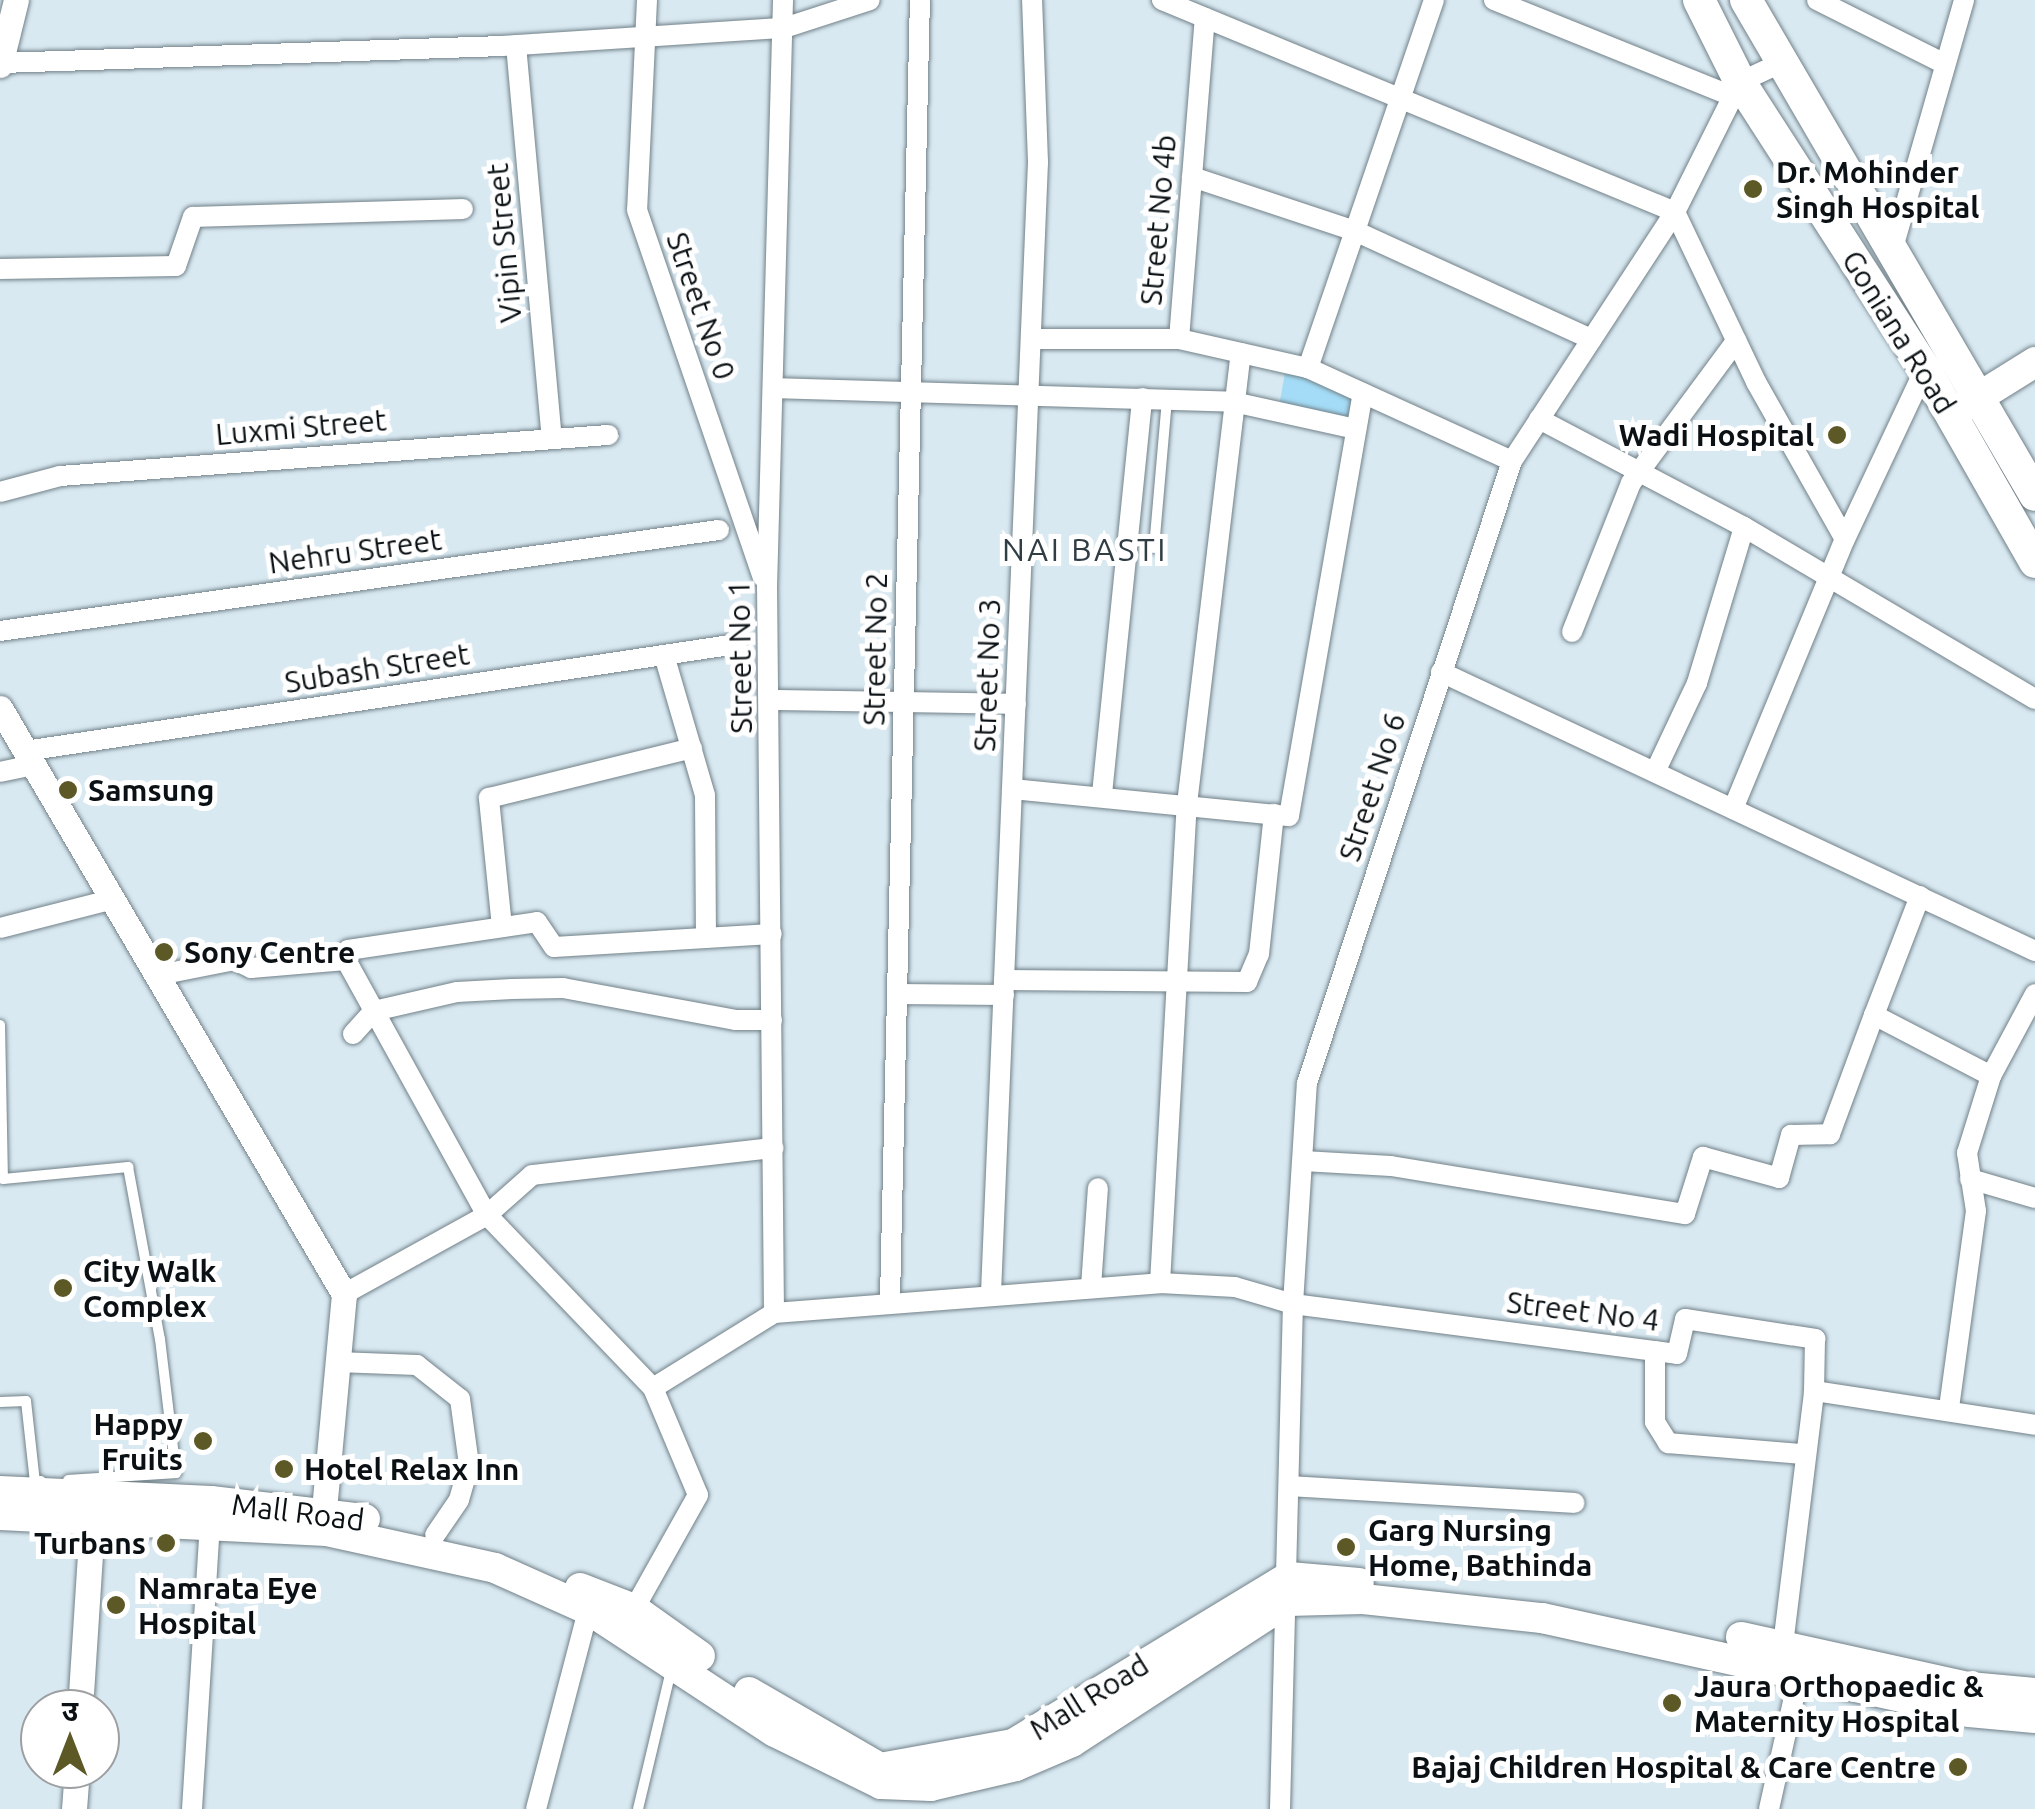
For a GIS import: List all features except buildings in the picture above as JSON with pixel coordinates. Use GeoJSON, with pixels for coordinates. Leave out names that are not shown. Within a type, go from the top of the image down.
{"type":"FeatureCollection","features":[{"type":"Feature","properties":{"kind":"main road","name":"Goniana Road"},"geometry":{"type":"LineString","coordinates":[[1700,0],[1738,90],[1925,369],[2035,562]]}},
{"type":"Feature","properties":{"kind":"main road"},"geometry":{"type":"LineString","coordinates":[[1746,0],[2035,495]]}},
{"type":"Feature","properties":{"kind":"main road"},"geometry":{"type":"LineString","coordinates":[[1951,415],[2035,362]]}},
{"type":"Feature","properties":{"kind":"main road","name":"Mall Road"},"geometry":{"type":"LineString","coordinates":[[0,1492],[324,1510],[435,1535],[591,1602],[634,1609],[676,1651],[750,1693],[881,1787],[1013,1744],[1288,1589]]}},
{"type":"Feature","properties":{"kind":"main road"},"geometry":{"type":"LineString","coordinates":[[0,1515],[92,1499],[210,1522],[327,1531],[476,1564],[591,1602],[676,1651]]}},
{"type":"Feature","properties":{"kind":"main road"},"geometry":{"type":"LineString","coordinates":[[1288,1589],[1513,1596],[1792,1657],[2035,1693]]}},
{"type":"Feature","properties":{"kind":"main road"},"geometry":{"type":"LineString","coordinates":[[1792,1657],[1969,1712],[2035,1718]]}},
{"type":"Feature","properties":{"kind":"street"},"geometry":{"type":"LineString","coordinates":[[16,0],[0,64],[516,44],[784,28],[870,0]]}},
{"type":"Feature","properties":{"kind":"street","name":"Street No 0"},"geometry":{"type":"LineString","coordinates":[[647,0],[637,210],[767,588]]}},
{"type":"Feature","properties":{"kind":"street","name":"Street No 1"},"geometry":{"type":"LineString","coordinates":[[774,1312],[772,700],[767,588],[783,0]]}},
{"type":"Feature","properties":{"kind":"street","name":"Street No 2"},"geometry":{"type":"LineString","coordinates":[[890,1299],[920,0]]}},
{"type":"Feature","properties":{"kind":"street","name":"Street No 3"},"geometry":{"type":"LineString","coordinates":[[991,1293],[1038,162],[1032,0]]}},
{"type":"Feature","properties":{"kind":"street"},"geometry":{"type":"LineString","coordinates":[[1308,368],[1434,0]]}},
{"type":"Feature","properties":{"kind":"street"},"geometry":{"type":"LineString","coordinates":[[1494,0],[1738,90],[1781,63]]}},
{"type":"Feature","properties":{"kind":"street"},"geometry":{"type":"LineString","coordinates":[[1817,0],[1945,64]]}},
{"type":"Feature","properties":{"kind":"street"},"geometry":{"type":"LineString","coordinates":[[1893,248],[1964,0]]}},
{"type":"Feature","properties":{"kind":"street"},"geometry":{"type":"LineString","coordinates":[[1162,1],[1401,96],[1674,212],[1736,341],[1845,539]]}},
{"type":"Feature","properties":{"kind":"street","name":"Street No 4b"},"geometry":{"type":"LineString","coordinates":[[1031,339],[1179,339],[1204,18]]}},
{"type":"Feature","properties":{"kind":"street","name":"Vipin Street"},"geometry":{"type":"LineString","coordinates":[[516,44],[552,437]]}},
{"type":"Feature","properties":{"kind":"street","name":"Street No 6"},"geometry":{"type":"LineString","coordinates":[[1280,1809],[1293,1304],[1308,1084],[1512,461],[1674,212],[1738,90]]}},
{"type":"Feature","properties":{"kind":"street"},"geometry":{"type":"LineString","coordinates":[[1192,178],[1355,231],[1591,340]]}},
{"type":"Feature","properties":{"kind":"street"},"geometry":{"type":"LineString","coordinates":[[0,269],[176,266],[193,217],[463,210]]}},
{"type":"Feature","properties":{"kind":"street"},"geometry":{"type":"LineString","coordinates":[[1179,339],[1308,368],[1512,461]]}},
{"type":"Feature","properties":{"kind":"street"},"geometry":{"type":"LineString","coordinates":[[1572,632],[1638,471],[1736,341]]}},
{"type":"Feature","properties":{"kind":"street"},"geometry":{"type":"LineString","coordinates":[[1160,1283],[1186,804],[1241,353]]}},
{"type":"Feature","properties":{"kind":"street"},"geometry":{"type":"LineString","coordinates":[[1733,809],[1833,580],[1845,539],[1925,369]]}},
{"type":"Feature","properties":{"kind":"street"},"geometry":{"type":"LineString","coordinates":[[773,388],[1233,402],[1356,429]]}},
{"type":"Feature","properties":{"kind":"street"},"geometry":{"type":"LineString","coordinates":[[1012,789],[1102,794],[1290,816],[1363,393]]}},
{"type":"Feature","properties":{"kind":"street"},"geometry":{"type":"LineString","coordinates":[[1102,794],[1142,398]]}},
{"type":"Feature","properties":{"kind":"street"},"geometry":{"type":"LineString","coordinates":[[1539,419],[1744,527],[2035,699]]}},
{"type":"Feature","properties":{"kind":"street","name":"Luxmi Street"},"geometry":{"type":"LineString","coordinates":[[0,492],[60,476],[608,435]]}},
{"type":"Feature","properties":{"kind":"street"},"geometry":{"type":"LineString","coordinates":[[1656,772],[1697,683],[1744,527]]}},
{"type":"Feature","properties":{"kind":"street","name":"Nehru Street"},"geometry":{"type":"LineString","coordinates":[[0,631],[719,530]]}},
{"type":"Feature","properties":{"kind":"street","name":"Subash Street"},"geometry":{"type":"LineString","coordinates":[[0,772],[29,758],[737,644]]}},
{"type":"Feature","properties":{"kind":"street"},"geometry":{"type":"LineString","coordinates":[[664,655],[704,795],[706,938]]}},
{"type":"Feature","properties":{"kind":"street"},"geometry":{"type":"LineString","coordinates":[[1441,672],[2035,950]]}},
{"type":"Feature","properties":{"kind":"street"},"geometry":{"type":"LineString","coordinates":[[772,700],[1016,704]]}},
{"type":"Feature","properties":{"kind":"street"},"geometry":{"type":"LineString","coordinates":[[0,708],[344,1294],[324,1510]]}},
{"type":"Feature","properties":{"kind":"street"},"geometry":{"type":"LineString","coordinates":[[502,928],[489,798],[692,748]]}},
{"type":"Feature","properties":{"kind":"street"},"geometry":{"type":"LineString","coordinates":[[897,994],[1176,981],[1247,982],[1253,976],[1274,814]]}},
{"type":"Feature","properties":{"kind":"street"},"geometry":{"type":"LineString","coordinates":[[1302,1160],[1391,1166],[1684,1214],[1703,1157],[1778,1178],[1790,1136],[1830,1134],[1920,896]]}},
{"type":"Feature","properties":{"kind":"street"},"geometry":{"type":"LineString","coordinates":[[0,928],[114,899]]}},
{"type":"Feature","properties":{"kind":"street"},"geometry":{"type":"LineString","coordinates":[[634,1609],[698,1495],[653,1388],[486,1215],[346,960],[348,950],[537,922],[554,946],[772,934]]}},
{"type":"Feature","properties":{"kind":"street"},"geometry":{"type":"LineString","coordinates":[[159,974],[234,960],[251,968],[346,960]]}},
{"type":"Feature","properties":{"kind":"street"},"geometry":{"type":"LineString","coordinates":[[352,1034],[374,1011],[457,992],[563,988],[735,1020],[772,1020]]}},
{"type":"Feature","properties":{"kind":"street"},"geometry":{"type":"LineString","coordinates":[[1949,1408],[1976,1211],[1967,1153],[1990,1076],[2035,994]]}},
{"type":"Feature","properties":{"kind":"street"},"geometry":{"type":"LineString","coordinates":[[1874,1016],[1990,1076]]}},
{"type":"Feature","properties":{"kind":"street"},"geometry":{"type":"LineString","coordinates":[[344,1294],[486,1215],[532,1175],[773,1148]]}},
{"type":"Feature","properties":{"kind":"street"},"geometry":{"type":"LineString","coordinates":[[1970,1179],[2035,1198]]}},
{"type":"Feature","properties":{"kind":"street"},"geometry":{"type":"LineString","coordinates":[[1092,1287],[1098,1188]]}},
{"type":"Feature","properties":{"kind":"street","name":"Street No 4"},"geometry":{"type":"LineString","coordinates":[[653,1388],[774,1312],[890,1299],[1160,1283],[1235,1286],[1293,1304],[1678,1354],[1685,1319],[1815,1339],[1814,1392]]}},
{"type":"Feature","properties":{"kind":"street"},"geometry":{"type":"LineString","coordinates":[[1656,1351],[1656,1422],[1668,1444],[1803,1454]]}},
{"type":"Feature","properties":{"kind":"street"},"geometry":{"type":"LineString","coordinates":[[337,1362],[417,1365],[460,1399],[470,1465],[458,1500],[435,1535]]}},
{"type":"Feature","properties":{"kind":"street"},"geometry":{"type":"LineString","coordinates":[[1768,1809],[1792,1657],[1803,1454],[1814,1392],[1949,1408],[2035,1426]]}},
{"type":"Feature","properties":{"kind":"street"},"geometry":{"type":"LineString","coordinates":[[1290,1486],[1574,1503]]}},
{"type":"Feature","properties":{"kind":"street"},"geometry":{"type":"LineString","coordinates":[[81,1689],[92,1499]]}},
{"type":"Feature","properties":{"kind":"street"},"geometry":{"type":"LineString","coordinates":[[192,1809],[210,1522]]}},
{"type":"Feature","properties":{"kind":"street"},"geometry":{"type":"LineString","coordinates":[[536,1809],[591,1602]]}},
{"type":"Feature","properties":{"kind":"lane"},"geometry":{"type":"LineString","coordinates":[[1154,548],[1167,398]]}},
{"type":"Feature","properties":{"kind":"lane"},"geometry":{"type":"LineString","coordinates":[[0,1025],[3,1179],[128,1167],[176,1473],[92,1499],[34,1482],[26,1400],[0,1402]]}},
{"type":"Feature","properties":{"kind":"lane"},"geometry":{"type":"LineString","coordinates":[[638,1809],[676,1651]]}},
{"type":"Feature","properties":{"kind":"shaded area"},"geometry":{"type":"Polygon","coordinates":[[[1287,361],[1363,393],[1356,429],[1278,412],[1287,361]]]}},
{"type":"Feature","properties":{"kind":"place","name":"Dr. Mohinder Singh Hospital"},"geometry":{"type":"Point","coordinates":[1753,189]}},
{"type":"Feature","properties":{"kind":"place","name":"Wadi Hospital"},"geometry":{"type":"Point","coordinates":[1837,435]}},
{"type":"Feature","properties":{"kind":"place","name":"Samsung"},"geometry":{"type":"Point","coordinates":[68,790]}},
{"type":"Feature","properties":{"kind":"place","name":"Sony Centre"},"geometry":{"type":"Point","coordinates":[164,952]}},
{"type":"Feature","properties":{"kind":"place","name":"City Walk Complex"},"geometry":{"type":"Point","coordinates":[63,1288]}},
{"type":"Feature","properties":{"kind":"place","name":"Happy Fruits"},"geometry":{"type":"Point","coordinates":[203,1441]}},
{"type":"Feature","properties":{"kind":"place","name":"Hotel Relax Inn"},"geometry":{"type":"Point","coordinates":[284,1469]}},
{"type":"Feature","properties":{"kind":"place","name":"Turbans"},"geometry":{"type":"Point","coordinates":[166,1543]}},
{"type":"Feature","properties":{"kind":"place","name":"Garg Nursing Home, Bathinda"},"geometry":{"type":"Point","coordinates":[1346,1547]}},
{"type":"Feature","properties":{"kind":"place","name":"Namrata Eye Hospital"},"geometry":{"type":"Point","coordinates":[116,1605]}},
{"type":"Feature","properties":{"kind":"place","name":"Jaura Orthopaedic & Maternity Hospital"},"geometry":{"type":"Point","coordinates":[1672,1703]}},
{"type":"Feature","properties":{"kind":"place","name":"Bajaj Children Hospital & Care Centre"},"geometry":{"type":"Point","coordinates":[1958,1767]}},
{"type":"Feature","properties":{"kind":"district","name":"NAI BASTI"},"geometry":{"type":"Point","coordinates":[1085,549]}}]}
